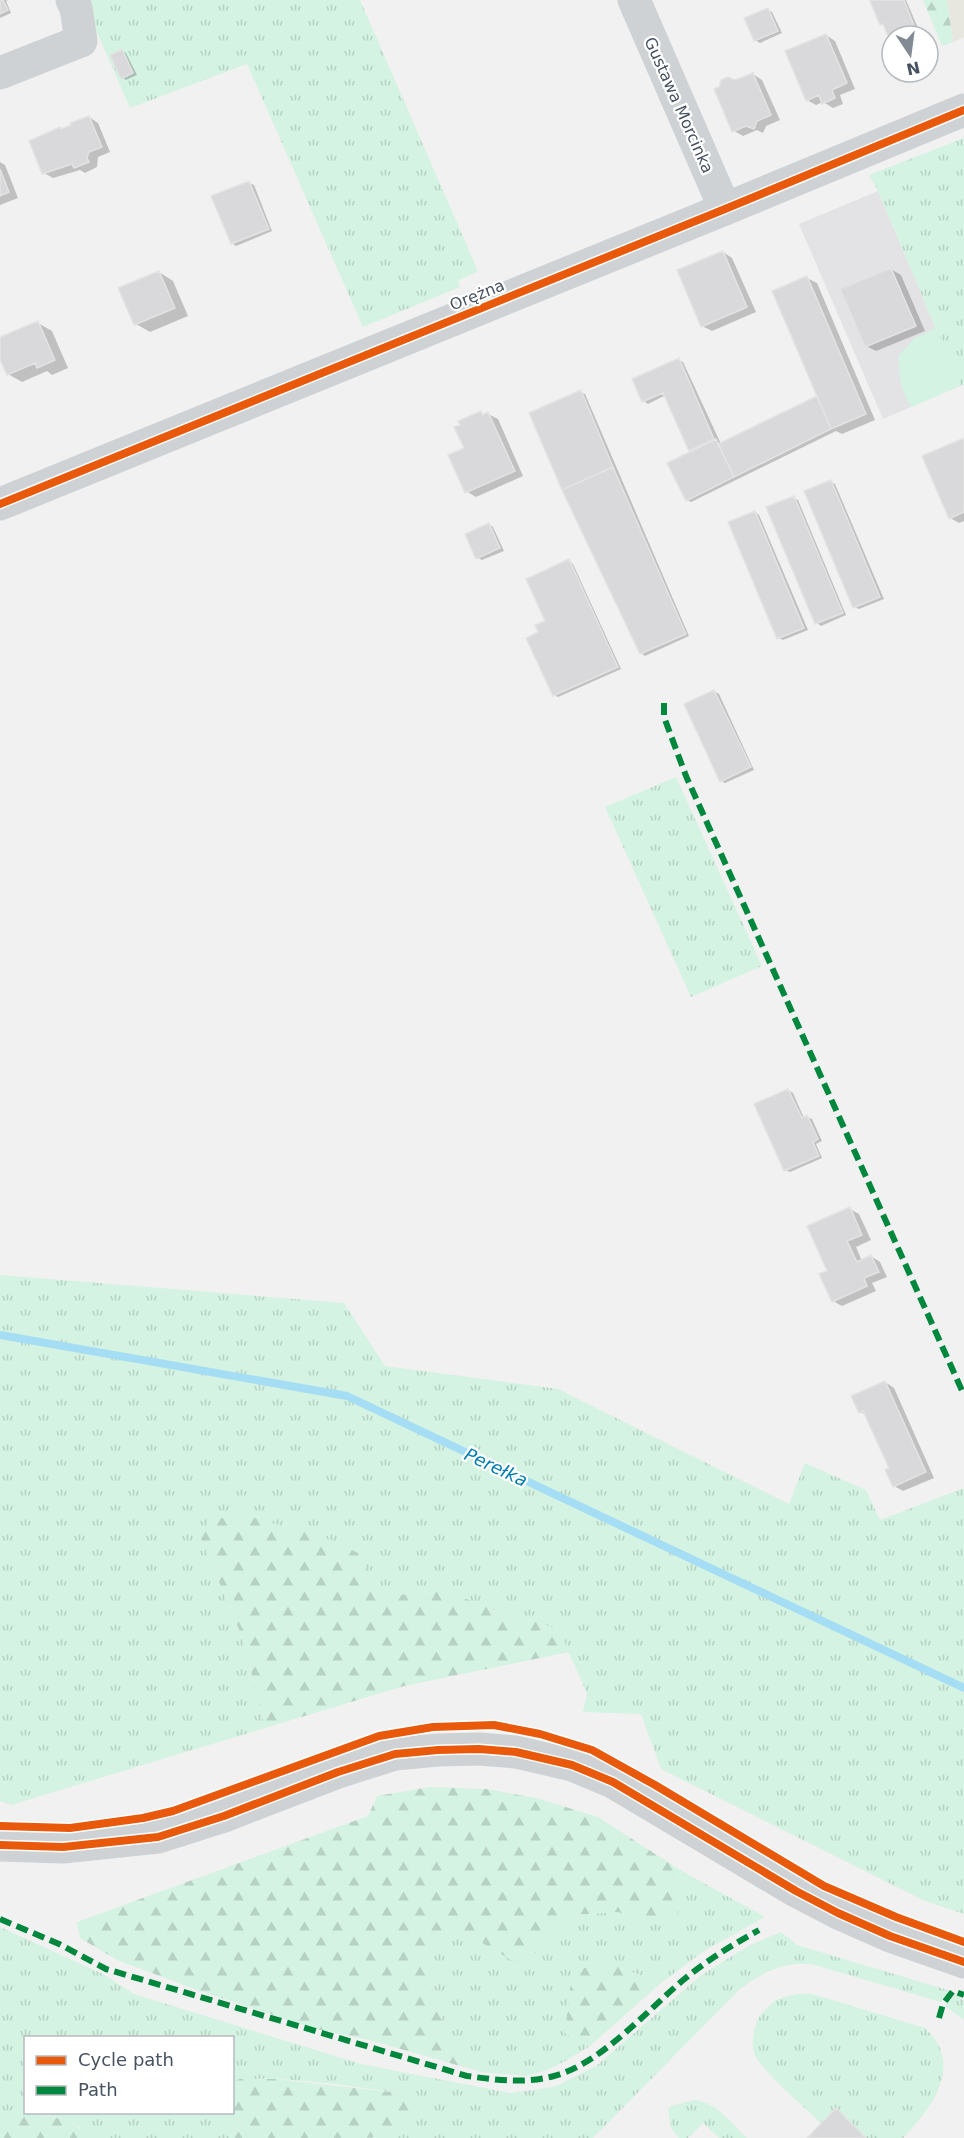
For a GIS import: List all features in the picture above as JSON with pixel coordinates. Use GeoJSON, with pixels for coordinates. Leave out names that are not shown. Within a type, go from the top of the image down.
{"type":"FeatureCollection","features":[{"type":"Feature","properties":{"kind":"street"},"geometry":{"type":"LineString","coordinates":[[0,73],[81,41],[76,8],[72,0]]}},
{"type":"Feature","properties":{"kind":"street","name":"Gustawa Morcinka"},"geometry":{"type":"LineString","coordinates":[[634,0],[725,209]]}},
{"type":"Feature","properties":{"kind":"street","name":"Orężna"},"geometry":{"type":"LineString","coordinates":[[0,504],[964,110]]}},
{"type":"Feature","properties":{"kind":"street"},"geometry":{"type":"LineString","coordinates":[[0,1845],[63,1847],[158,1837],[224,1816],[338,1772],[395,1754],[479,1749],[516,1752],[572,1765],[613,1782],[796,1891],[838,1913],[890,1936],[964,1962]]}},
{"type":"Feature","properties":{"kind":"shaded area"},"geometry":{"type":"Polygon","coordinates":[[[947,0],[964,0],[964,37],[953,42],[947,0]]]}},
{"type":"Feature","properties":{"kind":"shaded area"},"geometry":{"type":"Polygon","coordinates":[[[878,191],[960,386],[883,419],[799,224],[878,191]]]}},
{"type":"Feature","properties":{"kind":"green space"},"geometry":{"type":"Polygon","coordinates":[[[83,0],[360,0],[478,271],[458,281],[460,287],[363,327],[247,64],[130,108],[83,0]]]}},
{"type":"Feature","properties":{"kind":"green space"},"geometry":{"type":"Polygon","coordinates":[[[923,0],[947,0],[953,42],[942,46],[940,24],[933,24],[923,0]]]}},
{"type":"Feature","properties":{"kind":"green space"},"geometry":{"type":"Polygon","coordinates":[[[964,138],[964,384],[960,386],[878,191],[869,175],[964,138]]]}},
{"type":"Feature","properties":{"kind":"green space"},"geometry":{"type":"Polygon","coordinates":[[[936,328],[960,386],[911,407],[900,382],[899,355],[915,338],[936,328]]]}},
{"type":"Feature","properties":{"kind":"green space"},"geometry":{"type":"Polygon","coordinates":[[[676,777],[762,966],[691,997],[605,807],[676,777]]]}},
{"type":"Feature","properties":{"kind":"green space"},"geometry":{"type":"Polygon","coordinates":[[[0,1275],[344,1303],[385,1366],[558,1389],[789,1504],[805,1463],[866,1490],[880,1520],[964,1488],[964,1914],[925,1901],[661,1769],[641,1714],[583,1712],[587,1693],[558,1629],[496,1611],[447,1591],[397,1595],[375,1582],[358,1553],[201,1539],[243,1639],[265,1728],[11,1805],[0,1801],[0,1275]]]}},
{"type":"Feature","properties":{"kind":"green space"},"geometry":{"type":"Polygon","coordinates":[[[248,1516],[331,1540],[358,1553],[375,1582],[397,1595],[447,1591],[496,1611],[559,1629],[569,1652],[404,1686],[265,1728],[243,1639],[201,1539],[210,1519],[248,1516]]]}},
{"type":"Feature","properties":{"kind":"green space"},"geometry":{"type":"Polygon","coordinates":[[[430,1787],[486,1789],[536,1798],[598,1817],[680,1870],[677,1920],[652,1924],[618,1912],[570,1915],[549,1933],[537,1952],[513,1961],[462,1931],[420,1951],[446,2032],[455,2050],[481,2072],[369,2040],[316,2029],[197,1990],[117,1960],[80,1938],[77,1922],[368,1816],[377,1796],[430,1787]]]}},
{"type":"Feature","properties":{"kind":"green space"},"geometry":{"type":"Polygon","coordinates":[[[680,1870],[765,1917],[704,1951],[661,1983],[613,1965],[568,2014],[565,2033],[590,2046],[550,2069],[527,2076],[481,2072],[455,2050],[446,2032],[420,1951],[462,1931],[486,1944],[536,1952],[549,1933],[570,1915],[618,1912],[652,1924],[677,1920],[680,1870]]]}},
{"type":"Feature","properties":{"kind":"green space"},"geometry":{"type":"Polygon","coordinates":[[[0,1927],[103,1974],[134,1994],[361,2064],[510,2093],[554,2087],[596,2066],[700,1976],[748,1946],[781,1932],[797,1945],[951,1991],[941,2002],[811,1964],[773,1969],[740,1989],[593,2138],[368,2138],[394,2132],[410,2116],[409,2094],[290,2080],[265,2079],[234,2083],[234,2036],[24,2036],[24,2112],[17,2110],[0,2113],[0,1927]]]}},
{"type":"Feature","properties":{"kind":"green space"},"geometry":{"type":"Polygon","coordinates":[[[613,1965],[661,1983],[590,2046],[565,2033],[570,1989],[576,1969],[613,1965]]]}},
{"type":"Feature","properties":{"kind":"green space"},"geometry":{"type":"Polygon","coordinates":[[[799,1994],[811,1994],[925,2028],[937,2042],[942,2056],[943,2070],[940,2084],[934,2099],[903,2138],[866,2138],[836,2108],[822,2124],[758,2060],[753,2049],[753,2039],[760,2016],[776,2000],[799,1994]]]}},
{"type":"Feature","properties":{"kind":"green space"},"geometry":{"type":"Polygon","coordinates":[[[956,1994],[964,2001],[964,2020],[945,2006],[956,1994]]]}},
{"type":"Feature","properties":{"kind":"green space"},"geometry":{"type":"Polygon","coordinates":[[[239,2079],[275,2079],[409,2094],[410,2116],[394,2132],[368,2138],[230,2138],[237,2126],[220,2114],[234,2114],[234,2082],[239,2079]]]}},
{"type":"Feature","properties":{"kind":"green space"},"geometry":{"type":"Polygon","coordinates":[[[694,2100],[717,2109],[747,2138],[719,2138],[703,2123],[688,2138],[679,2138],[671,2128],[668,2109],[671,2106],[694,2100]]]}},
{"type":"Feature","properties":{"kind":"green space"},"geometry":{"type":"Polygon","coordinates":[[[17,2110],[24,2111],[24,2114],[67,2120],[87,2134],[88,2138],[0,2138],[0,2113],[17,2110]]]}},
{"type":"Feature","properties":{"kind":"green space"},"geometry":{"type":"Polygon","coordinates":[[[34,2114],[220,2114],[237,2126],[230,2138],[88,2138],[77,2126],[53,2117],[34,2114]]]}},
{"type":"Feature","properties":{"kind":"building"},"geometry":{"type":"Polygon","coordinates":[[[0,0],[3,0],[8,10],[0,14],[0,0]]]}},
{"type":"Feature","properties":{"kind":"building"},"geometry":{"type":"Polygon","coordinates":[[[904,0],[913,24],[880,25],[870,1],[904,0]]]}},
{"type":"Feature","properties":{"kind":"building"},"geometry":{"type":"Polygon","coordinates":[[[768,8],[778,31],[754,41],[744,18],[768,8]]]}},
{"type":"Feature","properties":{"kind":"building"},"geometry":{"type":"Polygon","coordinates":[[[826,34],[847,83],[832,90],[835,98],[822,104],[819,95],[806,101],[785,51],[826,34]]]}},
{"type":"Feature","properties":{"kind":"building"},"geometry":{"type":"Polygon","coordinates":[[[122,49],[133,73],[121,79],[110,55],[122,49]]]}},
{"type":"Feature","properties":{"kind":"building"},"geometry":{"type":"Polygon","coordinates":[[[753,73],[771,115],[757,121],[754,129],[746,126],[732,132],[714,89],[719,87],[721,80],[728,77],[735,80],[753,73]]]}},
{"type":"Feature","properties":{"kind":"building"},"geometry":{"type":"Polygon","coordinates":[[[89,116],[102,147],[89,152],[87,158],[89,162],[74,168],[72,164],[42,174],[29,141],[89,116]]]}},
{"type":"Feature","properties":{"kind":"building"},"geometry":{"type":"Polygon","coordinates":[[[0,169],[9,192],[0,196],[0,169]]]}},
{"type":"Feature","properties":{"kind":"building"},"geometry":{"type":"Polygon","coordinates":[[[249,181],[269,229],[231,244],[211,196],[249,181]]]}},
{"type":"Feature","properties":{"kind":"building"},"geometry":{"type":"Polygon","coordinates":[[[723,251],[747,307],[701,327],[677,270],[723,251]]]}},
{"type":"Feature","properties":{"kind":"building"},"geometry":{"type":"Polygon","coordinates":[[[891,268],[916,326],[865,347],[840,289],[891,268]]]}},
{"type":"Feature","properties":{"kind":"building"},"geometry":{"type":"Polygon","coordinates":[[[159,271],[175,308],[134,325],[118,288],[159,271]]]}},
{"type":"Feature","properties":{"kind":"building"},"geometry":{"type":"Polygon","coordinates":[[[807,276],[866,414],[831,429],[772,291],[807,276]]]}},
{"type":"Feature","properties":{"kind":"building"},"geometry":{"type":"Polygon","coordinates":[[[38,321],[55,360],[37,368],[35,363],[7,375],[0,360],[0,337],[38,321]]]}},
{"type":"Feature","properties":{"kind":"building"},"geometry":{"type":"Polygon","coordinates":[[[679,358],[714,439],[689,451],[663,393],[642,402],[632,379],[679,358]]]}},
{"type":"Feature","properties":{"kind":"building"},"geometry":{"type":"Polygon","coordinates":[[[581,390],[613,467],[562,490],[529,413],[581,390]]]}},
{"type":"Feature","properties":{"kind":"building"},"geometry":{"type":"Polygon","coordinates":[[[817,396],[831,429],[734,477],[718,444],[817,396]]]}},
{"type":"Feature","properties":{"kind":"building"},"geometry":{"type":"Polygon","coordinates":[[[481,411],[482,415],[488,412],[515,471],[465,493],[448,455],[464,448],[454,427],[460,425],[458,421],[481,411]]]}},
{"type":"Feature","properties":{"kind":"building"},"geometry":{"type":"Polygon","coordinates":[[[964,438],[964,512],[949,519],[922,456],[964,438]]]}},
{"type":"Feature","properties":{"kind":"building"},"geometry":{"type":"Polygon","coordinates":[[[716,439],[734,477],[686,501],[667,463],[716,439]]]}},
{"type":"Feature","properties":{"kind":"building"},"geometry":{"type":"Polygon","coordinates":[[[613,467],[686,634],[640,654],[562,490],[613,467]]]}},
{"type":"Feature","properties":{"kind":"building"},"geometry":{"type":"Polygon","coordinates":[[[831,480],[880,597],[853,608],[804,491],[831,480]]]}},
{"type":"Feature","properties":{"kind":"building"},"geometry":{"type":"Polygon","coordinates":[[[794,496],[843,613],[815,624],[766,507],[794,496]]]}},
{"type":"Feature","properties":{"kind":"building"},"geometry":{"type":"Polygon","coordinates":[[[755,511],[804,628],[777,639],[728,522],[755,511]]]}},
{"type":"Feature","properties":{"kind":"building"},"geometry":{"type":"Polygon","coordinates":[[[489,523],[500,548],[476,559],[465,534],[489,523]]]}},
{"type":"Feature","properties":{"kind":"building"},"geometry":{"type":"Polygon","coordinates":[[[569,559],[618,667],[553,696],[526,638],[538,632],[535,625],[545,621],[526,579],[569,559]]]}},
{"type":"Feature","properties":{"kind":"building"},"geometry":{"type":"Polygon","coordinates":[[[714,690],[751,767],[720,782],[684,704],[714,690]]]}},
{"type":"Feature","properties":{"kind":"building"},"geometry":{"type":"Polygon","coordinates":[[[788,1089],[802,1118],[807,1115],[818,1139],[813,1142],[819,1156],[784,1171],[754,1104],[788,1089]]]}},
{"type":"Feature","properties":{"kind":"building"},"geometry":{"type":"Polygon","coordinates":[[[850,1207],[862,1235],[847,1241],[857,1262],[871,1255],[879,1272],[864,1278],[867,1286],[832,1302],[819,1274],[827,1271],[807,1226],[850,1207]]]}},
{"type":"Feature","properties":{"kind":"building"},"geometry":{"type":"Polygon","coordinates":[[[885,1381],[926,1472],[893,1487],[885,1470],[889,1468],[863,1411],[859,1413],[851,1396],[885,1381]]]}},
{"type":"Feature","properties":{"kind":"building"},"geometry":{"type":"Polygon","coordinates":[[[836,2108],[866,2138],[807,2138],[836,2108]]]}},
{"type":"Feature","properties":{"kind":"waterway","name":"Perełka"},"geometry":{"type":"LineString","coordinates":[[0,1335],[347,1396],[964,1688]]}},
{"type":"Feature","properties":{"kind":"marked path"},"geometry":{"type":"LineString","coordinates":[[664,703],[664,717],[686,776],[964,1395]]}},
{"type":"Feature","properties":{"kind":"marked path"},"geometry":{"type":"LineString","coordinates":[[0,1919],[59,1944],[106,1969],[467,2076],[510,2080],[532,2080],[554,2076],[571,2070],[588,2060],[622,2036],[691,1974],[759,1930]]}},
{"type":"Feature","properties":{"kind":"marked path"},"geometry":{"type":"LineString","coordinates":[[939,2018],[943,2004],[953,1991],[964,1995]]}},
{"type":"Feature","properties":{"kind":"cycle path"},"geometry":{"type":"LineString","coordinates":[[0,504],[964,110]]}},
{"type":"Feature","properties":{"kind":"cycle path"},"geometry":{"type":"LineString","coordinates":[[0,1826],[70,1828],[143,1818],[173,1811],[379,1736],[433,1727],[494,1725],[540,1734],[592,1750],[824,1886],[896,1917],[964,1942]]}},
{"type":"Feature","properties":{"kind":"cycle path"},"geometry":{"type":"LineString","coordinates":[[0,1845],[63,1847],[158,1837],[224,1816],[338,1772],[395,1754],[479,1749],[516,1752],[572,1765],[613,1782],[796,1891],[838,1913],[890,1936],[964,1962]]}}]}
